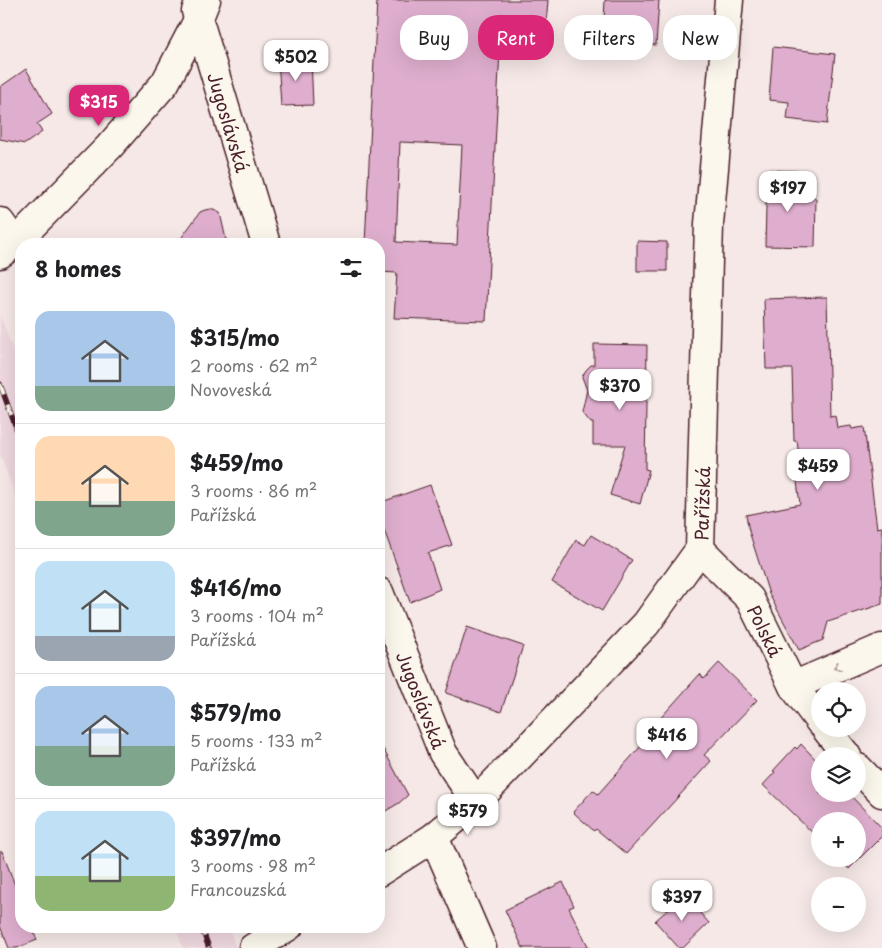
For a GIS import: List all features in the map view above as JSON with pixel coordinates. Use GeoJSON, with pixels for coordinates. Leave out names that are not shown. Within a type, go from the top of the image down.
{"type":"FeatureCollection","features":[{"type":"Feature","properties":{"kind":"street","name":"Pařížská"},"geometry":{"type":"LineString","coordinates":[[385,868],[434,837],[476,802],[646,624],[700,549],[709,224],[728,0]]}},
{"type":"Feature","properties":{"kind":"street"},"geometry":{"type":"LineString","coordinates":[[5,240],[110,147],[166,83],[199,7]]}},
{"type":"Feature","properties":{"kind":"street","name":"Jugoslávská"},"geometry":{"type":"LineString","coordinates":[[199,7],[264,238]]}},
{"type":"Feature","properties":{"kind":"street","name":"Polská"},"geometry":{"type":"LineString","coordinates":[[700,549],[750,599],[793,686],[811,710]]}},
{"type":"Feature","properties":{"kind":"street","name":"Jugoslávská"},"geometry":{"type":"LineString","coordinates":[[385,607],[443,753],[476,802]]}},
{"type":"Feature","properties":{"kind":"street"},"geometry":{"type":"LineString","coordinates":[[793,686],[882,648]]}},
{"type":"Feature","properties":{"kind":"street"},"geometry":{"type":"LineString","coordinates":[[832,737],[840,747]]}},
{"type":"Feature","properties":{"kind":"street"},"geometry":{"type":"LineString","coordinates":[[866,776],[882,793]]}},
{"type":"Feature","properties":{"kind":"street"},"geometry":{"type":"LineString","coordinates":[[434,837],[482,948]]}},
{"type":"Feature","properties":{"kind":"street"},"geometry":{"type":"LineString","coordinates":[[253,948],[278,933]]}},
{"type":"Feature","properties":{"kind":"shaded area"},"geometry":{"type":"Polygon","coordinates":[[[0,315],[15,355],[15,495],[0,454],[0,315]]]}},
{"type":"Feature","properties":{"kind":"shaded area"},"geometry":{"type":"Polygon","coordinates":[[[178,933],[231,933],[236,948],[183,948],[178,933]]]}},
{"type":"Feature","properties":{"kind":"building"},"geometry":{"type":"Polygon","coordinates":[[[377,0],[548,0],[547,15],[478,15],[478,60],[499,60],[486,321],[394,318],[397,273],[385,272],[385,238],[365,238],[377,0]],[[400,142],[396,242],[457,245],[462,145],[400,142]]]}},
{"type":"Feature","properties":{"kind":"building"},"geometry":{"type":"Polygon","coordinates":[[[605,0],[659,0],[656,45],[653,45],[653,15],[604,15],[605,0]]]}},
{"type":"Feature","properties":{"kind":"building"},"geometry":{"type":"Polygon","coordinates":[[[773,47],[835,54],[827,124],[787,119],[789,102],[769,100],[773,47]]]}},
{"type":"Feature","properties":{"kind":"building"},"geometry":{"type":"Polygon","coordinates":[[[278,58],[311,58],[313,105],[281,106],[278,58]]]}},
{"type":"Feature","properties":{"kind":"building"},"geometry":{"type":"Polygon","coordinates":[[[26,69],[52,114],[37,124],[42,132],[25,144],[0,139],[0,87],[26,69]]]}},
{"type":"Feature","properties":{"kind":"building"},"geometry":{"type":"Polygon","coordinates":[[[767,170],[797,171],[796,197],[816,198],[815,247],[765,246],[767,170]]]}},
{"type":"Feature","properties":{"kind":"building"},"geometry":{"type":"Polygon","coordinates":[[[211,209],[220,213],[226,238],[181,238],[200,212],[211,209]]]}},
{"type":"Feature","properties":{"kind":"building"},"geometry":{"type":"Polygon","coordinates":[[[637,241],[667,242],[667,271],[637,271],[637,241]]]}},
{"type":"Feature","properties":{"kind":"building"},"geometry":{"type":"Polygon","coordinates":[[[827,297],[830,416],[835,415],[837,428],[851,426],[852,429],[864,427],[877,528],[882,527],[882,604],[828,622],[823,640],[799,650],[769,594],[749,531],[746,515],[800,504],[797,482],[802,476],[797,441],[794,441],[792,369],[766,369],[764,299],[827,297]]]}},
{"type":"Feature","properties":{"kind":"building"},"geometry":{"type":"Polygon","coordinates":[[[594,344],[647,345],[645,469],[649,470],[640,504],[610,495],[625,445],[593,445],[593,423],[582,412],[587,390],[582,377],[591,365],[594,365],[594,344]]]}},
{"type":"Feature","properties":{"kind":"building"},"geometry":{"type":"Polygon","coordinates":[[[430,485],[452,545],[428,553],[440,589],[410,602],[385,533],[385,501],[430,485]]]}},
{"type":"Feature","properties":{"kind":"building"},"geometry":{"type":"Polygon","coordinates":[[[591,535],[632,560],[602,611],[552,582],[576,540],[585,545],[591,535]]]}},
{"type":"Feature","properties":{"kind":"building"},"geometry":{"type":"Polygon","coordinates":[[[467,627],[523,646],[501,712],[446,693],[467,627]]]}},
{"type":"Feature","properties":{"kind":"building"},"geometry":{"type":"Polygon","coordinates":[[[719,663],[757,700],[704,755],[711,761],[626,854],[596,829],[594,831],[573,812],[593,790],[598,794],[650,736],[647,733],[700,674],[704,679],[719,663]]]}},
{"type":"Feature","properties":{"kind":"building"},"geometry":{"type":"Polygon","coordinates":[[[801,744],[811,755],[811,802],[857,802],[882,828],[882,836],[866,852],[866,812],[811,812],[811,831],[763,785],[795,747],[797,749],[801,744]]]}},
{"type":"Feature","properties":{"kind":"building"},"geometry":{"type":"Polygon","coordinates":[[[385,752],[408,795],[385,811],[385,752]]]}},
{"type":"Feature","properties":{"kind":"building"},"geometry":{"type":"Polygon","coordinates":[[[2,851],[15,885],[15,933],[34,933],[37,940],[17,948],[9,948],[0,926],[0,852],[2,851]]]}},
{"type":"Feature","properties":{"kind":"building"},"geometry":{"type":"Polygon","coordinates":[[[563,882],[574,906],[569,908],[589,948],[523,948],[505,910],[563,882]]]}},
{"type":"Feature","properties":{"kind":"building"},"geometry":{"type":"Polygon","coordinates":[[[684,895],[709,923],[683,948],[679,948],[655,921],[684,895]]]}},
{"type":"Feature","properties":{"kind":"railway"},"geometry":{"type":"LineString","coordinates":[[0,384],[15,425]]}},
{"type":"Feature","properties":{"kind":"railway"},"geometry":{"type":"LineString","coordinates":[[204,933],[209,948]]}}]}
